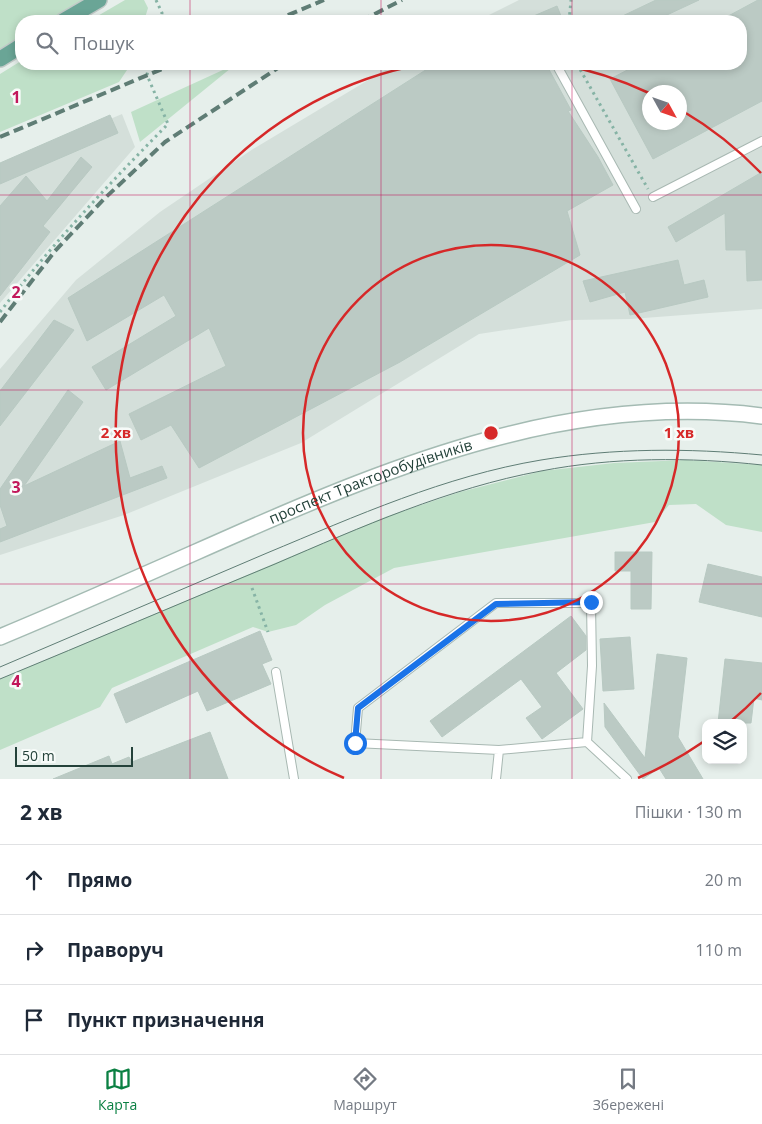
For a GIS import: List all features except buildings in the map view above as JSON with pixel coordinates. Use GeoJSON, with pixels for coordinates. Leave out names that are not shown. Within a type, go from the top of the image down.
{"type":"FeatureCollection","features":[{"type":"Feature","properties":{"kind":"main road"},"geometry":{"type":"LineString","coordinates":[[73,15],[99,0]]}},
{"type":"Feature","properties":{"kind":"main road"},"geometry":{"type":"LineString","coordinates":[[0,59],[15,50]]}},
{"type":"Feature","properties":{"kind":"main road","name":"проспект Тракторобудівників"},"geometry":{"type":"LineString","coordinates":[[0,637],[359,482],[422,458],[516,431],[640,412],[696,411],[762,416]]}},
{"type":"Feature","properties":{"kind":"lane"},"geometry":{"type":"LineString","coordinates":[[559,70],[636,209]]}},
{"type":"Feature","properties":{"kind":"lane"},"geometry":{"type":"LineString","coordinates":[[653,197],[762,141]]}},
{"type":"Feature","properties":{"kind":"lane"},"geometry":{"type":"LineString","coordinates":[[587,742],[592,666],[591,602],[496,604],[358,708],[355,743],[499,750],[587,742],[627,779]]}},
{"type":"Feature","properties":{"kind":"lane"},"geometry":{"type":"LineString","coordinates":[[276,672],[294,779]]}},
{"type":"Feature","properties":{"kind":"lane"},"geometry":{"type":"LineString","coordinates":[[496,779],[499,750]]}},
{"type":"Feature","properties":{"kind":"path"},"geometry":{"type":"LineString","coordinates":[[156,0],[162,15]]}},
{"type":"Feature","properties":{"kind":"path"},"geometry":{"type":"LineString","coordinates":[[570,15],[571,0]]}},
{"type":"Feature","properties":{"kind":"path"},"geometry":{"type":"LineString","coordinates":[[0,312],[30,273],[103,189],[168,124],[147,75],[148,70]]}},
{"type":"Feature","properties":{"kind":"path"},"geometry":{"type":"LineString","coordinates":[[580,70],[653,197]]}},
{"type":"Feature","properties":{"kind":"path"},"geometry":{"type":"LineString","coordinates":[[252,588],[268,632]]}},
{"type":"Feature","properties":{"kind":"shaded area"},"geometry":{"type":"Polygon","coordinates":[[[519,0],[762,0],[762,309],[631,319],[572,320],[479,334],[301,443],[124,515],[0,555],[0,369],[76,280],[160,212],[253,149],[385,70],[747,70],[747,15],[489,15],[519,0]]]}},
{"type":"Feature","properties":{"kind":"shaded area"},"geometry":{"type":"Polygon","coordinates":[[[122,114],[135,147],[0,303],[0,166],[122,114]]]}},
{"type":"Feature","properties":{"kind":"green space"},"geometry":{"type":"Polygon","coordinates":[[[0,0],[83,0],[58,15],[15,15],[15,41],[0,50],[0,0]]]}},
{"type":"Feature","properties":{"kind":"green space"},"geometry":{"type":"Polygon","coordinates":[[[125,0],[144,0],[148,8],[146,15],[99,15],[125,0]]]}},
{"type":"Feature","properties":{"kind":"green space"},"geometry":{"type":"Polygon","coordinates":[[[15,65],[15,70],[127,70],[119,82],[0,132],[0,74],[15,65]]]}},
{"type":"Feature","properties":{"kind":"green space"},"geometry":{"type":"Polygon","coordinates":[[[223,70],[229,70],[140,142],[131,112],[223,70]]]}},
{"type":"Feature","properties":{"kind":"green space"},"geometry":{"type":"Polygon","coordinates":[[[686,460],[762,465],[762,532],[726,525],[696,504],[669,505],[655,522],[394,568],[325,605],[296,625],[268,632],[253,627],[112,688],[100,707],[0,750],[0,679],[385,517],[460,492],[542,471],[614,463],[686,460]]]}},
{"type":"Feature","properties":{"kind":"tram line"},"geometry":{"type":"LineString","coordinates":[[0,667],[334,525],[401,499],[470,476],[541,460],[623,451],[679,450],[762,455]]}},
{"type":"Feature","properties":{"kind":"tram line"},"geometry":{"type":"LineString","coordinates":[[0,679],[373,523],[439,498],[507,478],[568,466],[624,461],[679,460],[762,465]]}},
{"type":"Feature","properties":{"kind":"railway"},"geometry":{"type":"LineString","coordinates":[[288,15],[324,0]]}},
{"type":"Feature","properties":{"kind":"railway"},"geometry":{"type":"LineString","coordinates":[[373,15],[402,0]]}},
{"type":"Feature","properties":{"kind":"railway"},"geometry":{"type":"LineString","coordinates":[[0,137],[160,70]]}},
{"type":"Feature","properties":{"kind":"railway"},"geometry":{"type":"LineString","coordinates":[[0,322],[55,251],[105,198],[165,142],[275,70]]}},
{"type":"Feature","properties":{"kind":"route"},"geometry":{"type":"LineString","coordinates":[[355,743],[358,708],[496,604],[591,602]]}}]}
